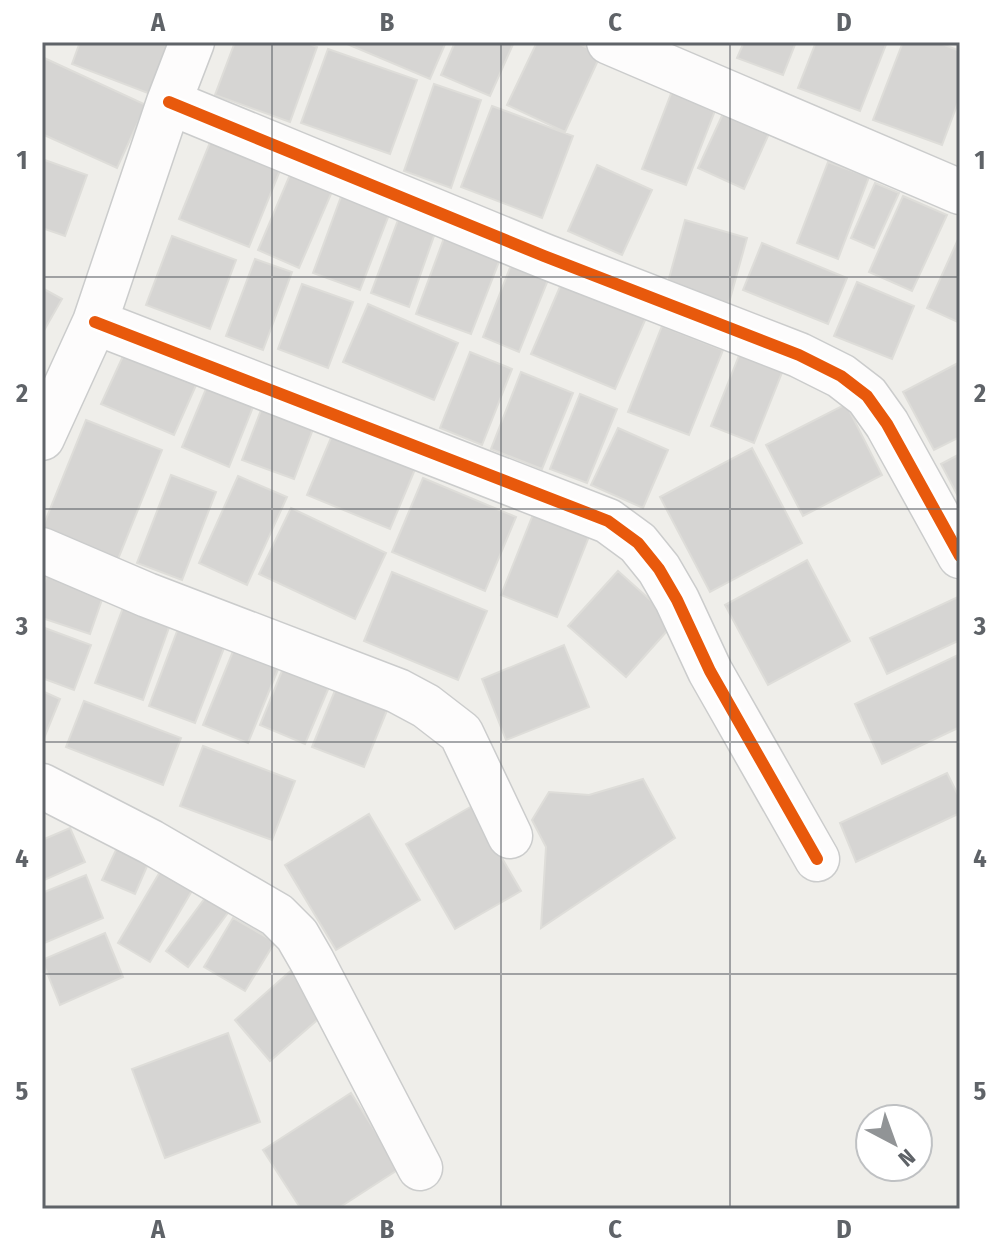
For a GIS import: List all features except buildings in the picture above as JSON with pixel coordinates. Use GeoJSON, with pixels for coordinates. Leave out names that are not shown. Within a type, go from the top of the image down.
{"type":"FeatureCollection","features":[{"type":"Feature","properties":{"kind":"street"},"geometry":{"type":"LineString","coordinates":[[42,438],[95,322],[192,42]]}},
{"type":"Feature","properties":{"kind":"street"},"geometry":{"type":"LineString","coordinates":[[609,42],[960,192]]}},
{"type":"Feature","properties":{"kind":"street"},"geometry":{"type":"LineString","coordinates":[[169,102],[544,256],[799,355],[841,376],[867,396],[887,424],[960,556]]}},
{"type":"Feature","properties":{"kind":"street"},"geometry":{"type":"LineString","coordinates":[[95,322],[608,521],[638,543],[659,569],[677,600],[710,671],[817,859]]}},
{"type":"Feature","properties":{"kind":"street"},"geometry":{"type":"LineString","coordinates":[[42,550],[147,595],[398,691],[426,706],[461,733],[510,836]]}},
{"type":"Feature","properties":{"kind":"street"},"geometry":{"type":"LineString","coordinates":[[42,786],[151,842],[277,915],[297,935],[420,1168]]}},
{"type":"Feature","properties":{"kind":"cycle path"},"geometry":{"type":"LineString","coordinates":[[169,102],[544,256],[799,355],[841,376],[867,396],[887,424],[960,556]]}},
{"type":"Feature","properties":{"kind":"cycle path"},"geometry":{"type":"LineString","coordinates":[[95,322],[608,521],[638,543],[659,569],[677,600],[710,671],[817,859]]}}]}
